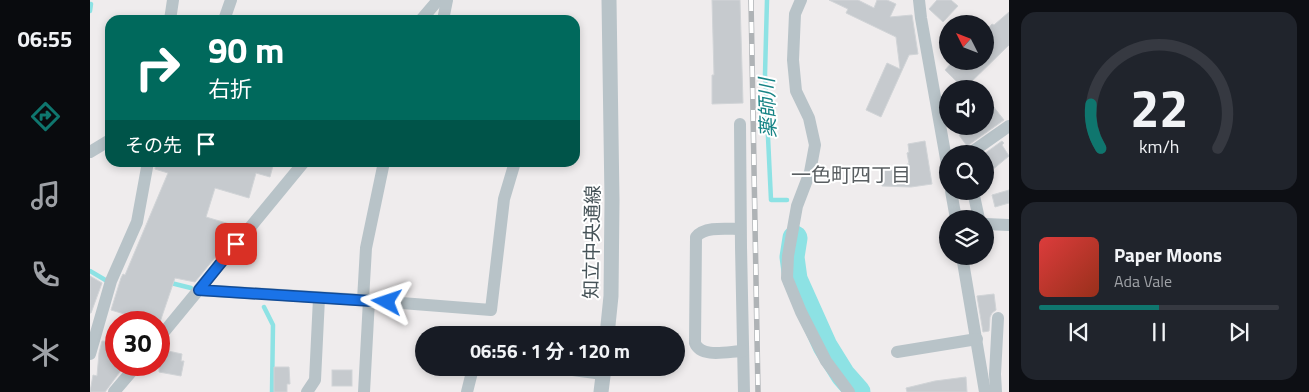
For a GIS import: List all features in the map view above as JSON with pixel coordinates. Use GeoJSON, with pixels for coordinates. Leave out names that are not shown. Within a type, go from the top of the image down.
{"type":"FeatureCollection","features":[{"type":"Feature","properties":{"kind":"street"},"geometry":{"type":"LineString","coordinates":[[171,15],[173,0]]}},
{"type":"Feature","properties":{"kind":"street"},"geometry":{"type":"LineString","coordinates":[[226,15],[231,0]]}},
{"type":"Feature","properties":{"kind":"street"},"geometry":{"type":"LineString","coordinates":[[425,15],[438,0]]}},
{"type":"Feature","properties":{"kind":"street"},"geometry":{"type":"LineString","coordinates":[[444,15],[447,0]]}},
{"type":"Feature","properties":{"kind":"street","name":"知立中央通線"},"geometry":{"type":"LineString","coordinates":[[608,326],[611,296],[612,200],[609,0]]}},
{"type":"Feature","properties":{"kind":"street"},"geometry":{"type":"LineString","coordinates":[[801,0],[795,14],[793,60],[796,91],[809,118],[815,145],[810,172],[797,206],[788,256],[787,278],[801,312],[826,361],[848,392]]}},
{"type":"Feature","properties":{"kind":"street"},"geometry":{"type":"LineString","coordinates":[[919,0],[944,145]]}},
{"type":"Feature","properties":{"kind":"street"},"geometry":{"type":"LineString","coordinates":[[740,124],[740,228],[744,392]]}},
{"type":"Feature","properties":{"kind":"street"},"geometry":{"type":"LineString","coordinates":[[982,145],[1009,126]]}},
{"type":"Feature","properties":{"kind":"street"},"geometry":{"type":"LineString","coordinates":[[90,152],[105,143]]}},
{"type":"Feature","properties":{"kind":"street"},"geometry":{"type":"LineString","coordinates":[[90,354],[111,281],[137,222],[147,167]]}},
{"type":"Feature","properties":{"kind":"street"},"geometry":{"type":"LineString","coordinates":[[170,325],[300,167]]}},
{"type":"Feature","properties":{"kind":"street"},"geometry":{"type":"LineString","coordinates":[[364,392],[366,248],[383,167]]}},
{"type":"Feature","properties":{"kind":"street"},"geometry":{"type":"LineString","coordinates":[[199,290],[491,310],[504,198],[513,167]]}},
{"type":"Feature","properties":{"kind":"street"},"geometry":{"type":"LineString","coordinates":[[994,224],[1009,225]]}},
{"type":"Feature","properties":{"kind":"street"},"geometry":{"type":"LineString","coordinates":[[740,228],[705,230],[696,237],[695,343],[697,347],[705,352],[743,351]]}},
{"type":"Feature","properties":{"kind":"street"},"geometry":{"type":"LineString","coordinates":[[964,265],[986,392]]}},
{"type":"Feature","properties":{"kind":"street"},"geometry":{"type":"LineString","coordinates":[[307,392],[315,380],[319,298]]}},
{"type":"Feature","properties":{"kind":"street"},"geometry":{"type":"LineString","coordinates":[[996,392],[998,318]]}},
{"type":"Feature","properties":{"kind":"street"},"geometry":{"type":"LineString","coordinates":[[897,352],[977,339]]}},
{"type":"Feature","properties":{"kind":"street"},"geometry":{"type":"LineString","coordinates":[[114,392],[127,376]]}},
{"type":"Feature","properties":{"kind":"street"},"geometry":{"type":"LineString","coordinates":[[467,392],[471,376]]}},
{"type":"Feature","properties":{"kind":"street"},"geometry":{"type":"LineString","coordinates":[[601,392],[603,376]]}},
{"type":"Feature","properties":{"kind":"building"},"geometry":{"type":"Polygon","coordinates":[[[712,0],[740,0],[743,103],[712,104],[712,75],[714,75],[712,0]]]}},
{"type":"Feature","properties":{"kind":"building"},"geometry":{"type":"Polygon","coordinates":[[[829,0],[858,0],[874,8],[877,0],[887,0],[896,4],[890,17],[912,15],[918,54],[909,55],[881,117],[866,110],[887,63],[900,69],[896,37],[846,13],[848,9],[829,0]]]}},
{"type":"Feature","properties":{"kind":"building"},"geometry":{"type":"Polygon","coordinates":[[[937,0],[951,0],[958,6],[950,15],[939,15],[939,18],[929,9],[937,0]]]}},
{"type":"Feature","properties":{"kind":"building"},"geometry":{"type":"Polygon","coordinates":[[[1009,12],[1009,45],[994,60],[994,25],[1009,12]]]}},
{"type":"Feature","properties":{"kind":"building"},"geometry":{"type":"Polygon","coordinates":[[[945,70],[983,70],[973,80],[955,80],[945,70]]]}},
{"type":"Feature","properties":{"kind":"building"},"geometry":{"type":"Polygon","coordinates":[[[994,107],[1004,120],[994,127],[994,107]]]}},
{"type":"Feature","properties":{"kind":"building"},"geometry":{"type":"Polygon","coordinates":[[[959,135],[983,135],[968,145],[966,145],[959,135]]]}},
{"type":"Feature","properties":{"kind":"building"},"geometry":{"type":"Polygon","coordinates":[[[925,141],[932,184],[911,187],[882,186],[882,169],[908,170],[908,144],[925,141]]]}},
{"type":"Feature","properties":{"kind":"building"},"geometry":{"type":"Polygon","coordinates":[[[1002,141],[1004,143],[1002,145],[1009,156],[994,168],[994,147],[1002,141]]]}},
{"type":"Feature","properties":{"kind":"building"},"geometry":{"type":"Polygon","coordinates":[[[155,167],[273,167],[270,177],[256,173],[249,198],[215,188],[206,217],[233,225],[227,243],[195,282],[175,278],[164,311],[111,310],[121,278],[123,274],[125,275],[168,173],[155,169],[155,167]]]}},
{"type":"Feature","properties":{"kind":"building"},"geometry":{"type":"Polygon","coordinates":[[[1009,190],[1009,203],[995,207],[994,194],[1009,190]]]}},
{"type":"Feature","properties":{"kind":"building"},"geometry":{"type":"Polygon","coordinates":[[[90,276],[102,283],[91,313],[90,313],[90,276]]]}},
{"type":"Feature","properties":{"kind":"building"},"geometry":{"type":"Polygon","coordinates":[[[994,294],[996,310],[990,317],[989,331],[983,332],[977,296],[994,294]]]}},
{"type":"Feature","properties":{"kind":"building"},"geometry":{"type":"Polygon","coordinates":[[[102,341],[105,341],[105,376],[117,376],[105,392],[90,392],[93,375],[97,376],[102,341]]]}},
{"type":"Feature","properties":{"kind":"building"},"geometry":{"type":"Polygon","coordinates":[[[170,351],[182,354],[181,361],[184,361],[181,376],[170,374],[170,351]]]}},
{"type":"Feature","properties":{"kind":"building"},"geometry":{"type":"Polygon","coordinates":[[[274,367],[289,367],[290,384],[287,384],[287,392],[274,392],[274,367]]]}},
{"type":"Feature","properties":{"kind":"building"},"geometry":{"type":"Polygon","coordinates":[[[332,370],[352,370],[352,386],[332,386],[332,370]]]}},
{"type":"Feature","properties":{"kind":"building"},"geometry":{"type":"Polygon","coordinates":[[[966,377],[967,392],[907,392],[906,388],[935,381],[966,377]]]}},
{"type":"Feature","properties":{"kind":"waterway","name":"薬師川"},"geometry":{"type":"LineString","coordinates":[[767,0],[765,74],[771,200],[787,200]]}},
{"type":"Feature","properties":{"kind":"waterway"},"geometry":{"type":"LineString","coordinates":[[90,11],[91,4]]}},
{"type":"Feature","properties":{"kind":"waterway","name":"薬師川"},"geometry":{"type":"LineString","coordinates":[[795,238],[792,257],[795,279],[825,346],[843,375],[858,392]]}},
{"type":"Feature","properties":{"kind":"waterway"},"geometry":{"type":"LineString","coordinates":[[90,271],[107,281]]}},
{"type":"Feature","properties":{"kind":"waterway"},"geometry":{"type":"LineString","coordinates":[[167,282],[191,288]]}},
{"type":"Feature","properties":{"kind":"waterway"},"geometry":{"type":"LineString","coordinates":[[264,307],[273,325],[272,392]]}},
{"type":"Feature","properties":{"kind":"railway"},"geometry":{"type":"LineString","coordinates":[[751,0],[758,392]]}},
{"type":"Feature","properties":{"kind":"district","name":"一色町四丁目"},"geometry":{"type":"Point","coordinates":[851,174]}},
{"type":"Feature","properties":{"kind":"route"},"geometry":{"type":"LineString","coordinates":[[236,244],[199,290],[387,302]]}}]}
